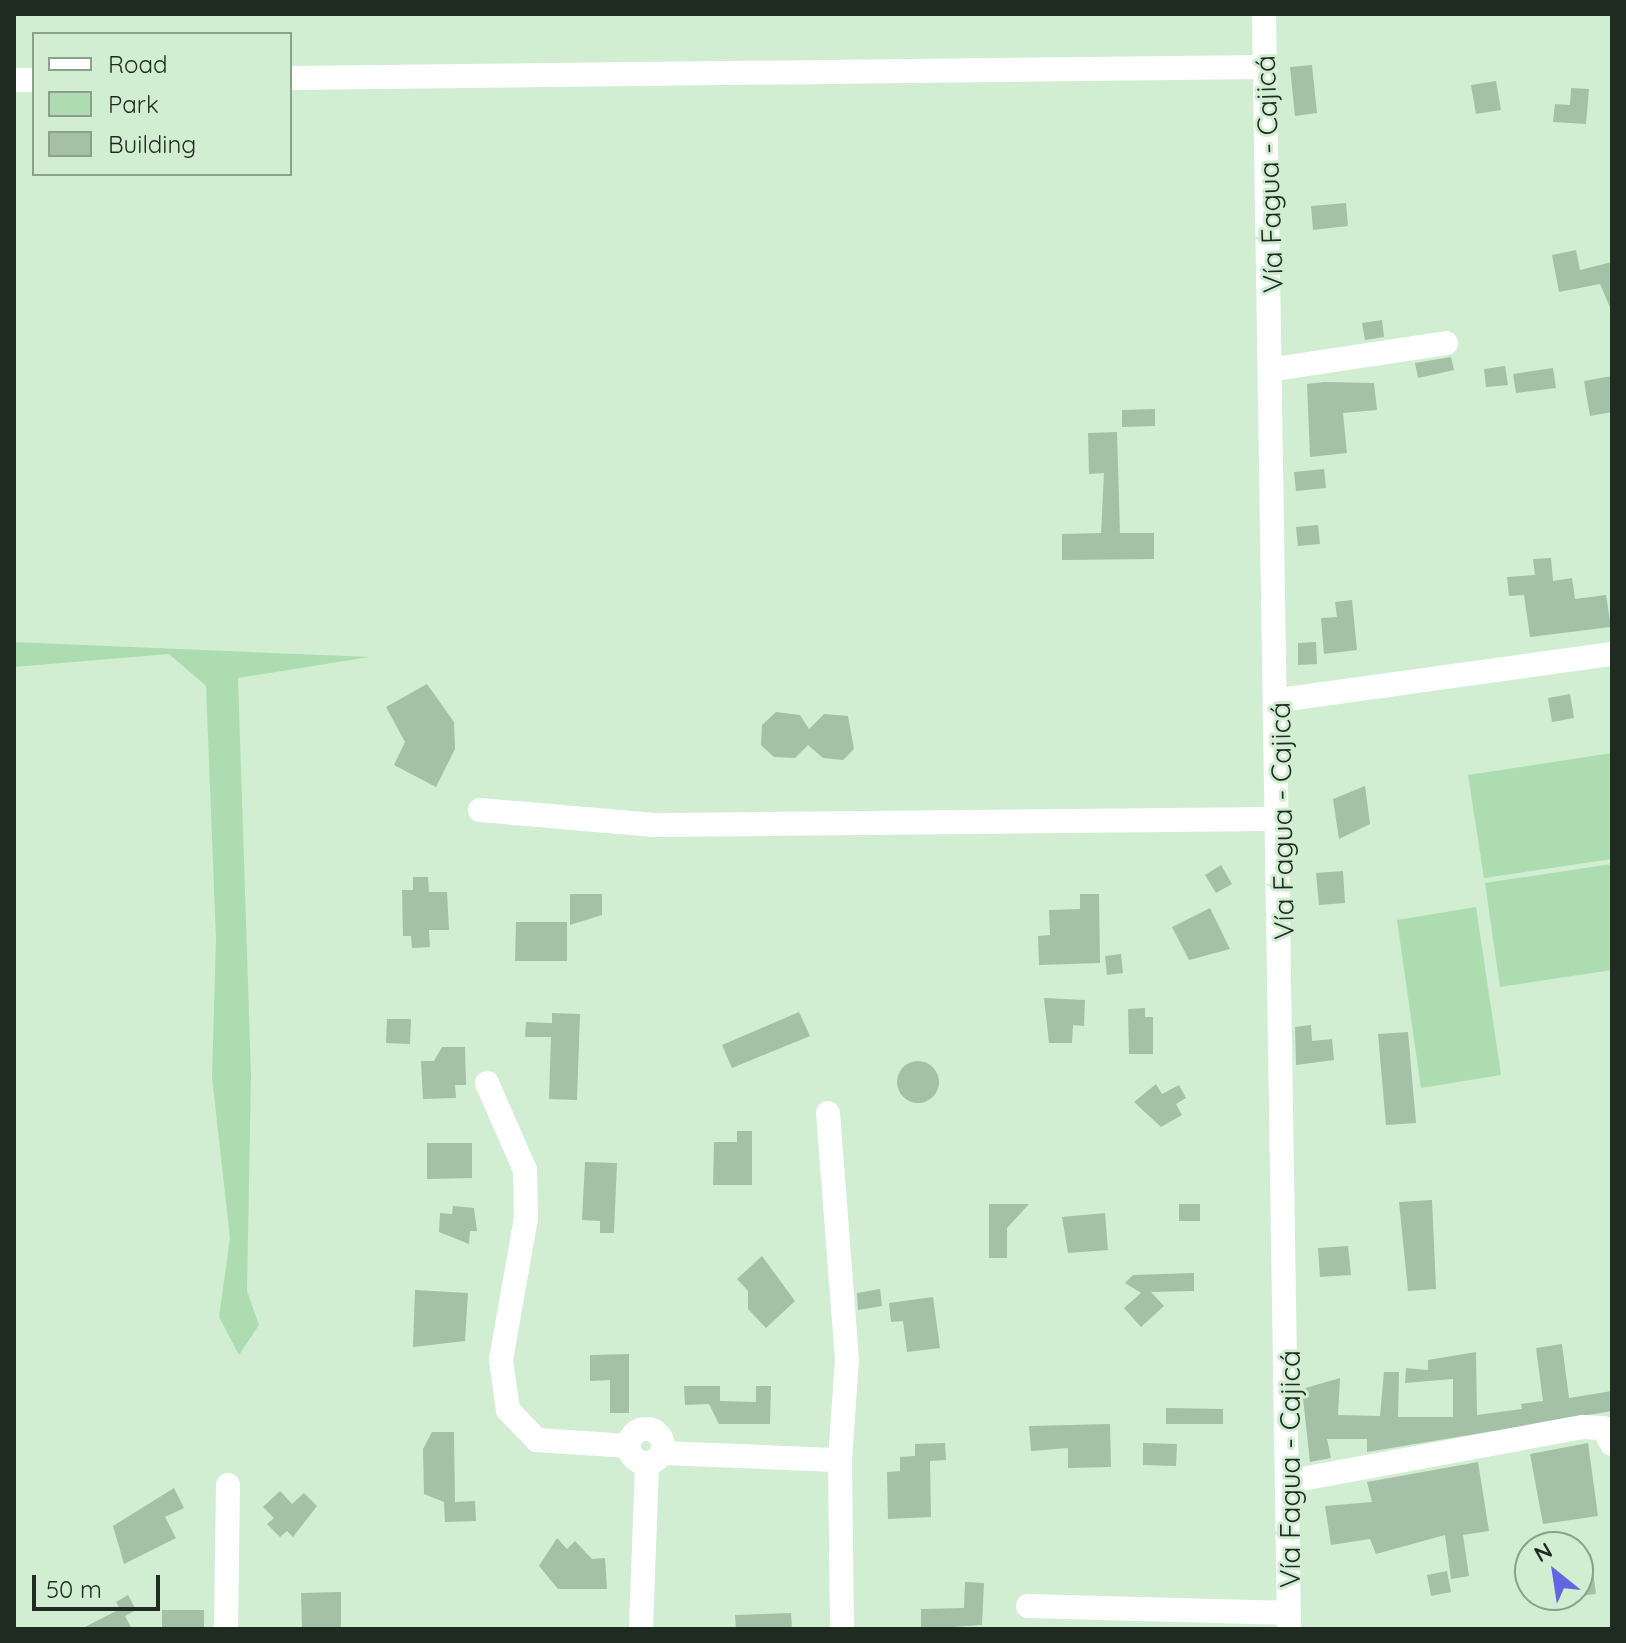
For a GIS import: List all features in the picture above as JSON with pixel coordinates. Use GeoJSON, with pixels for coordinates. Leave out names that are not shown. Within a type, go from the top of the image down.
{"type":"FeatureCollection","features":[{"type":"Feature","properties":{"kind":"street","name":"Vía Fagua - Cajicá"},"geometry":{"type":"LineString","coordinates":[[1264,14],[1275,369],[1291,1481],[1289,1621]]}},
{"type":"Feature","properties":{"kind":"street"},"geometry":{"type":"LineString","coordinates":[[292,78],[1265,67]]}},
{"type":"Feature","properties":{"kind":"street"},"geometry":{"type":"LineString","coordinates":[[1275,369],[1446,343]]}},
{"type":"Feature","properties":{"kind":"street"},"geometry":{"type":"LineString","coordinates":[[1280,700],[1612,654]]}},
{"type":"Feature","properties":{"kind":"street"},"geometry":{"type":"LineString","coordinates":[[480,810],[654,825],[1281,819]]}},
{"type":"Feature","properties":{"kind":"street"},"geometry":{"type":"LineString","coordinates":[[487,1083],[525,1170],[526,1218],[501,1360],[508,1410],[524,1434],[537,1440],[629,1446],[638,1432],[650,1430],[662,1440],[654,1458],[641,1629]]}},
{"type":"Feature","properties":{"kind":"street"},"geometry":{"type":"LineString","coordinates":[[828,1113],[847,1360],[840,1460],[842,1629]]}},
{"type":"Feature","properties":{"kind":"street"},"geometry":{"type":"LineString","coordinates":[[1291,1481],[1583,1427],[1603,1428],[1612,1444]]}},
{"type":"Feature","properties":{"kind":"street"},"geometry":{"type":"LineString","coordinates":[[654,1458],[840,1460]]}},
{"type":"Feature","properties":{"kind":"street"},"geometry":{"type":"LineString","coordinates":[[226,1629],[228,1485]]}},
{"type":"Feature","properties":{"kind":"street"},"geometry":{"type":"LineString","coordinates":[[1028,1606],[1176,1621],[1289,1621]]}},
{"type":"Feature","properties":{"kind":"green space"},"geometry":{"type":"Polygon","coordinates":[[[14,642],[369,657],[238,678],[251,1075],[247,1291],[259,1325],[239,1355],[219,1317],[230,1238],[212,1077],[216,940],[206,686],[169,654],[14,667],[14,642]]]}},
{"type":"Feature","properties":{"kind":"green space"},"geometry":{"type":"Polygon","coordinates":[[[1612,753],[1612,859],[1484,878],[1468,775],[1612,753]]]}},
{"type":"Feature","properties":{"kind":"green space"},"geometry":{"type":"Polygon","coordinates":[[[1612,864],[1612,970],[1500,987],[1485,883],[1612,864]]]}},
{"type":"Feature","properties":{"kind":"green space"},"geometry":{"type":"Polygon","coordinates":[[[1476,907],[1501,1075],[1421,1088],[1397,920],[1476,907]]]}},
{"type":"Feature","properties":{"kind":"building"},"geometry":{"type":"Polygon","coordinates":[[[1312,65],[1317,113],[1295,116],[1290,67],[1312,65]]]}},
{"type":"Feature","properties":{"kind":"building"},"geometry":{"type":"Polygon","coordinates":[[[1496,81],[1501,110],[1476,114],[1471,85],[1496,81]]]}},
{"type":"Feature","properties":{"kind":"building"},"geometry":{"type":"Polygon","coordinates":[[[1571,88],[1589,89],[1586,124],[1553,122],[1555,104],[1570,105],[1571,88]]]}},
{"type":"Feature","properties":{"kind":"building"},"geometry":{"type":"Polygon","coordinates":[[[1346,203],[1348,226],[1313,230],[1311,206],[1346,203]]]}},
{"type":"Feature","properties":{"kind":"building"},"geometry":{"type":"Polygon","coordinates":[[[1576,250],[1580,270],[1612,262],[1612,312],[1600,284],[1559,292],[1552,255],[1576,250]]]}},
{"type":"Feature","properties":{"kind":"building"},"geometry":{"type":"Polygon","coordinates":[[[1382,320],[1384,337],[1365,340],[1362,323],[1382,320]]]}},
{"type":"Feature","properties":{"kind":"building"},"geometry":{"type":"Polygon","coordinates":[[[1451,357],[1454,370],[1418,378],[1415,363],[1451,357]]]}},
{"type":"Feature","properties":{"kind":"building"},"geometry":{"type":"Polygon","coordinates":[[[1505,366],[1508,385],[1486,387],[1484,369],[1505,366]]]}},
{"type":"Feature","properties":{"kind":"building"},"geometry":{"type":"Polygon","coordinates":[[[1553,368],[1556,388],[1516,393],[1513,374],[1553,368]]]}},
{"type":"Feature","properties":{"kind":"building"},"geometry":{"type":"Polygon","coordinates":[[[1612,376],[1612,412],[1590,416],[1584,381],[1612,376]]]}},
{"type":"Feature","properties":{"kind":"building"},"geometry":{"type":"Polygon","coordinates":[[[1374,383],[1377,410],[1343,413],[1347,453],[1310,457],[1307,384],[1374,383]]]}},
{"type":"Feature","properties":{"kind":"building"},"geometry":{"type":"Polygon","coordinates":[[[1155,409],[1155,426],[1122,427],[1122,410],[1155,409]]]}},
{"type":"Feature","properties":{"kind":"building"},"geometry":{"type":"Polygon","coordinates":[[[1117,432],[1120,533],[1154,533],[1154,559],[1062,560],[1062,534],[1101,533],[1104,473],[1089,474],[1088,433],[1117,432]]]}},
{"type":"Feature","properties":{"kind":"building"},"geometry":{"type":"Polygon","coordinates":[[[1324,469],[1326,488],[1296,491],[1294,472],[1324,469]]]}},
{"type":"Feature","properties":{"kind":"building"},"geometry":{"type":"Polygon","coordinates":[[[1318,525],[1320,544],[1298,546],[1296,527],[1318,525]]]}},
{"type":"Feature","properties":{"kind":"building"},"geometry":{"type":"Polygon","coordinates":[[[1551,558],[1553,581],[1572,578],[1575,599],[1606,595],[1611,627],[1530,637],[1524,595],[1509,596],[1507,577],[1535,575],[1533,559],[1551,558]]]}},
{"type":"Feature","properties":{"kind":"building"},"geometry":{"type":"Polygon","coordinates":[[[1352,600],[1357,650],[1324,654],[1321,618],[1337,617],[1335,602],[1352,600]]]}},
{"type":"Feature","properties":{"kind":"building"},"geometry":{"type":"Polygon","coordinates":[[[1316,642],[1317,664],[1298,665],[1298,643],[1316,642]]]}},
{"type":"Feature","properties":{"kind":"building"},"geometry":{"type":"Polygon","coordinates":[[[427,684],[454,722],[455,749],[436,787],[394,765],[405,742],[386,707],[427,684]]]}},
{"type":"Feature","properties":{"kind":"building"},"geometry":{"type":"Polygon","coordinates":[[[1570,694],[1574,718],[1552,722],[1548,698],[1570,694]]]}},
{"type":"Feature","properties":{"kind":"building"},"geometry":{"type":"Polygon","coordinates":[[[776,712],[800,715],[809,729],[824,714],[848,716],[854,749],[843,760],[823,758],[808,745],[795,758],[774,757],[761,745],[762,725],[776,712]]]}},
{"type":"Feature","properties":{"kind":"building"},"geometry":{"type":"Polygon","coordinates":[[[1365,786],[1370,824],[1339,839],[1333,799],[1365,786]]]}},
{"type":"Feature","properties":{"kind":"building"},"geometry":{"type":"Polygon","coordinates":[[[1221,865],[1232,884],[1216,893],[1205,875],[1221,865]]]}},
{"type":"Feature","properties":{"kind":"building"},"geometry":{"type":"Polygon","coordinates":[[[1343,871],[1345,903],[1319,905],[1316,873],[1343,871]]]}},
{"type":"Feature","properties":{"kind":"building"},"geometry":{"type":"Polygon","coordinates":[[[413,877],[428,877],[429,892],[447,892],[449,930],[429,930],[430,947],[412,948],[411,936],[403,936],[402,890],[413,890],[413,877]]]}},
{"type":"Feature","properties":{"kind":"building"},"geometry":{"type":"Polygon","coordinates":[[[570,894],[602,894],[602,915],[570,925],[570,894]]]}},
{"type":"Feature","properties":{"kind":"building"},"geometry":{"type":"Polygon","coordinates":[[[1080,894],[1099,894],[1100,963],[1039,965],[1038,936],[1050,935],[1049,910],[1080,909],[1080,894]]]}},
{"type":"Feature","properties":{"kind":"building"},"geometry":{"type":"Polygon","coordinates":[[[1210,908],[1230,949],[1189,960],[1172,927],[1210,908]]]}},
{"type":"Feature","properties":{"kind":"building"},"geometry":{"type":"Polygon","coordinates":[[[516,922],[567,922],[567,961],[515,961],[516,922]]]}},
{"type":"Feature","properties":{"kind":"building"},"geometry":{"type":"Polygon","coordinates":[[[1121,954],[1123,973],[1107,975],[1105,956],[1121,954]]]}},
{"type":"Feature","properties":{"kind":"building"},"geometry":{"type":"Polygon","coordinates":[[[1044,998],[1085,1000],[1084,1026],[1073,1025],[1072,1043],[1049,1043],[1044,998]]]}},
{"type":"Feature","properties":{"kind":"building"},"geometry":{"type":"Polygon","coordinates":[[[1145,1008],[1145,1017],[1153,1017],[1153,1054],[1129,1054],[1128,1009],[1145,1008]]]}},
{"type":"Feature","properties":{"kind":"building"},"geometry":{"type":"Polygon","coordinates":[[[799,1012],[810,1036],[732,1068],[722,1045],[799,1012]]]}},
{"type":"Feature","properties":{"kind":"building"},"geometry":{"type":"Polygon","coordinates":[[[552,1013],[580,1014],[577,1100],[549,1099],[551,1037],[525,1037],[526,1022],[552,1023],[552,1013]]]}},
{"type":"Feature","properties":{"kind":"building"},"geometry":{"type":"Polygon","coordinates":[[[387,1019],[411,1019],[410,1044],[386,1043],[387,1019]]]}},
{"type":"Feature","properties":{"kind":"building"},"geometry":{"type":"Polygon","coordinates":[[[1311,1025],[1312,1041],[1332,1039],[1334,1060],[1296,1065],[1295,1027],[1311,1025]]]}},
{"type":"Feature","properties":{"kind":"building"},"geometry":{"type":"Polygon","coordinates":[[[1408,1032],[1416,1123],[1386,1125],[1378,1034],[1408,1032]]]}},
{"type":"Feature","properties":{"kind":"building"},"geometry":{"type":"Polygon","coordinates":[[[442,1047],[465,1047],[466,1085],[455,1085],[456,1098],[423,1099],[421,1061],[434,1061],[442,1047]]]}},
{"type":"Feature","properties":{"kind":"building"},"geometry":{"type":"Polygon","coordinates":[[[918,1061],[933,1067],[939,1082],[933,1097],[918,1103],[903,1097],[897,1082],[903,1067],[918,1061]]]}},
{"type":"Feature","properties":{"kind":"building"},"geometry":{"type":"Polygon","coordinates":[[[1156,1084],[1162,1094],[1179,1085],[1186,1098],[1176,1104],[1182,1115],[1161,1127],[1134,1102],[1156,1084]]]}},
{"type":"Feature","properties":{"kind":"building"},"geometry":{"type":"Polygon","coordinates":[[[737,1131],[752,1131],[752,1185],[713,1185],[714,1142],[737,1142],[737,1131]]]}},
{"type":"Feature","properties":{"kind":"building"},"geometry":{"type":"Polygon","coordinates":[[[427,1143],[472,1143],[472,1178],[427,1179],[427,1143]]]}},
{"type":"Feature","properties":{"kind":"building"},"geometry":{"type":"Polygon","coordinates":[[[585,1162],[617,1163],[614,1233],[600,1233],[600,1221],[582,1220],[585,1162]]]}},
{"type":"Feature","properties":{"kind":"building"},"geometry":{"type":"Polygon","coordinates":[[[1432,1200],[1436,1289],[1408,1291],[1399,1202],[1432,1200]]]}},
{"type":"Feature","properties":{"kind":"building"},"geometry":{"type":"Polygon","coordinates":[[[989,1204],[1029,1204],[1007,1228],[1007,1258],[989,1258],[989,1204]]]}},
{"type":"Feature","properties":{"kind":"building"},"geometry":{"type":"Polygon","coordinates":[[[1179,1204],[1200,1204],[1200,1221],[1179,1221],[1179,1204]]]}},
{"type":"Feature","properties":{"kind":"building"},"geometry":{"type":"Polygon","coordinates":[[[453,1206],[474,1208],[477,1231],[470,1231],[469,1244],[439,1232],[440,1213],[452,1214],[453,1206]]]}},
{"type":"Feature","properties":{"kind":"building"},"geometry":{"type":"Polygon","coordinates":[[[1105,1213],[1108,1250],[1068,1253],[1062,1217],[1105,1213]]]}},
{"type":"Feature","properties":{"kind":"building"},"geometry":{"type":"Polygon","coordinates":[[[1348,1246],[1351,1275],[1320,1277],[1318,1248],[1348,1246]]]}},
{"type":"Feature","properties":{"kind":"building"},"geometry":{"type":"Polygon","coordinates":[[[762,1256],[795,1301],[766,1328],[748,1309],[748,1291],[737,1279],[762,1256]]]}},
{"type":"Feature","properties":{"kind":"building"},"geometry":{"type":"Polygon","coordinates":[[[1194,1273],[1194,1291],[1151,1292],[1164,1306],[1141,1327],[1124,1308],[1141,1293],[1125,1283],[1133,1275],[1194,1273]]]}},
{"type":"Feature","properties":{"kind":"building"},"geometry":{"type":"Polygon","coordinates":[[[880,1289],[882,1306],[858,1310],[857,1293],[880,1289]]]}},
{"type":"Feature","properties":{"kind":"building"},"geometry":{"type":"Polygon","coordinates":[[[415,1290],[468,1293],[465,1341],[413,1347],[415,1290]]]}},
{"type":"Feature","properties":{"kind":"building"},"geometry":{"type":"Polygon","coordinates":[[[933,1297],[940,1348],[907,1352],[903,1321],[891,1322],[889,1303],[933,1297]]]}},
{"type":"Feature","properties":{"kind":"building"},"geometry":{"type":"Polygon","coordinates":[[[1562,1344],[1569,1398],[1612,1391],[1612,1411],[1367,1452],[1367,1439],[1327,1439],[1331,1458],[1310,1462],[1302,1389],[1340,1378],[1338,1415],[1380,1416],[1384,1372],[1399,1372],[1398,1417],[1453,1417],[1453,1379],[1405,1383],[1406,1368],[1428,1370],[1428,1360],[1476,1352],[1477,1415],[1522,1409],[1521,1404],[1543,1401],[1536,1348],[1562,1344]]]}},
{"type":"Feature","properties":{"kind":"building"},"geometry":{"type":"Polygon","coordinates":[[[629,1354],[629,1413],[610,1413],[610,1380],[590,1381],[590,1355],[629,1354]]]}},
{"type":"Feature","properties":{"kind":"building"},"geometry":{"type":"Polygon","coordinates":[[[684,1386],[720,1386],[720,1401],[756,1402],[756,1386],[771,1386],[770,1424],[719,1424],[709,1404],[685,1405],[684,1386]]]}},
{"type":"Feature","properties":{"kind":"building"},"geometry":{"type":"Polygon","coordinates":[[[1166,1408],[1223,1409],[1223,1424],[1166,1424],[1166,1408]]]}},
{"type":"Feature","properties":{"kind":"building"},"geometry":{"type":"Polygon","coordinates":[[[1110,1424],[1111,1467],[1068,1468],[1068,1448],[1031,1451],[1029,1426],[1110,1424]]]}},
{"type":"Feature","properties":{"kind":"building"},"geometry":{"type":"Polygon","coordinates":[[[432,1432],[454,1432],[455,1502],[475,1501],[476,1521],[445,1522],[444,1502],[424,1494],[423,1449],[432,1432]]]}},
{"type":"Feature","properties":{"kind":"building"},"geometry":{"type":"Polygon","coordinates":[[[945,1443],[946,1460],[930,1461],[931,1517],[888,1519],[887,1472],[900,1471],[900,1457],[915,1456],[915,1444],[945,1443]]]}},
{"type":"Feature","properties":{"kind":"building"},"geometry":{"type":"Polygon","coordinates":[[[1143,1443],[1177,1444],[1176,1466],[1143,1465],[1143,1443]]]}},
{"type":"Feature","properties":{"kind":"building"},"geometry":{"type":"Polygon","coordinates":[[[1588,1443],[1598,1516],[1543,1524],[1530,1454],[1588,1443]]]}},
{"type":"Feature","properties":{"kind":"building"},"geometry":{"type":"Polygon","coordinates":[[[1478,1462],[1489,1531],[1463,1535],[1469,1576],[1451,1579],[1445,1535],[1376,1554],[1370,1539],[1331,1545],[1325,1506],[1372,1502],[1367,1482],[1478,1462]]]}},
{"type":"Feature","properties":{"kind":"building"},"geometry":{"type":"Polygon","coordinates":[[[174,1488],[184,1508],[165,1517],[176,1538],[124,1564],[113,1526],[174,1488]]]}},
{"type":"Feature","properties":{"kind":"building"},"geometry":{"type":"Polygon","coordinates":[[[280,1491],[292,1504],[304,1493],[317,1506],[293,1537],[287,1531],[280,1537],[267,1524],[274,1518],[263,1507],[280,1491]]]}},
{"type":"Feature","properties":{"kind":"building"},"geometry":{"type":"Polygon","coordinates":[[[557,1538],[567,1549],[575,1541],[592,1559],[605,1558],[607,1589],[558,1589],[539,1566],[557,1538]]]}},
{"type":"Feature","properties":{"kind":"building"},"geometry":{"type":"Polygon","coordinates":[[[1447,1571],[1451,1592],[1431,1596],[1427,1575],[1447,1571]]]}},
{"type":"Feature","properties":{"kind":"building"},"geometry":{"type":"Polygon","coordinates":[[[965,1582],[984,1583],[982,1625],[921,1629],[921,1609],[964,1608],[965,1582]]]}},
{"type":"Feature","properties":{"kind":"building"},"geometry":{"type":"Polygon","coordinates":[[[341,1592],[341,1627],[302,1627],[301,1593],[341,1592]]]}},
{"type":"Feature","properties":{"kind":"building"},"geometry":{"type":"Polygon","coordinates":[[[128,1595],[136,1610],[125,1616],[132,1629],[81,1629],[120,1609],[116,1602],[128,1595]]]}},
{"type":"Feature","properties":{"kind":"building"},"geometry":{"type":"Polygon","coordinates":[[[162,1610],[204,1610],[204,1628],[162,1629],[162,1610]]]}},
{"type":"Feature","properties":{"kind":"building"},"geometry":{"type":"Polygon","coordinates":[[[791,1613],[792,1629],[736,1629],[735,1615],[791,1613]]]}}]}
